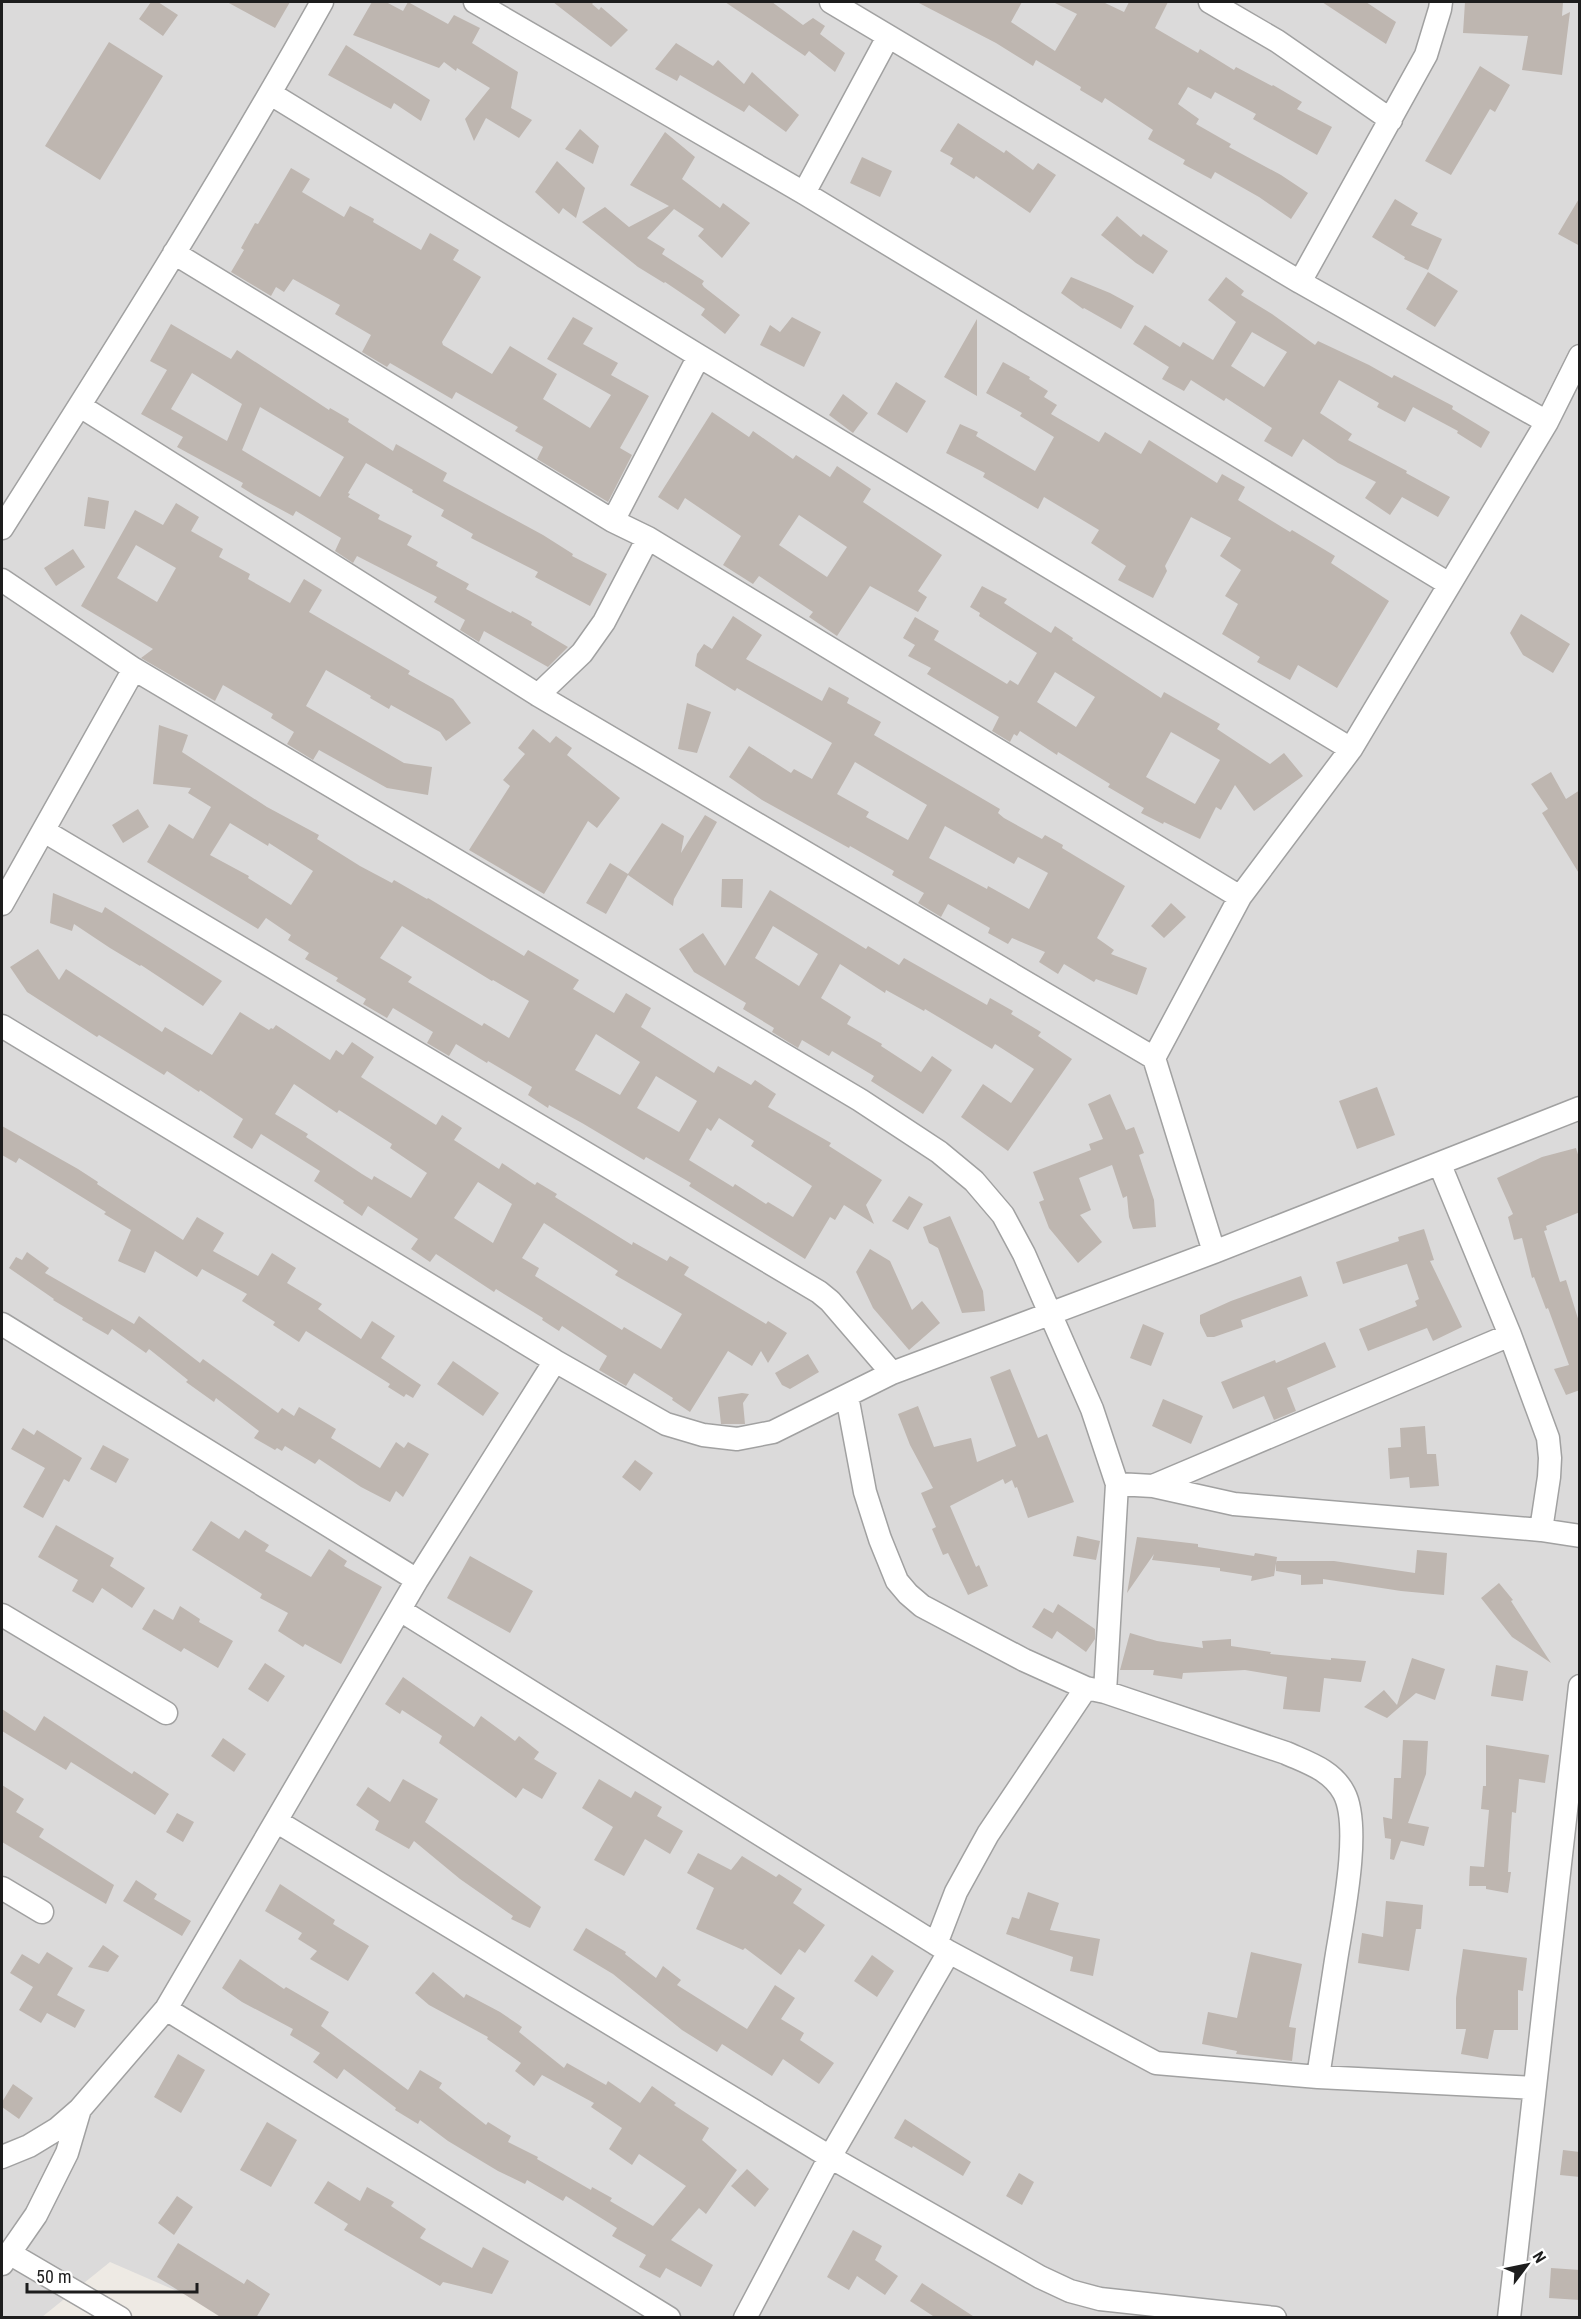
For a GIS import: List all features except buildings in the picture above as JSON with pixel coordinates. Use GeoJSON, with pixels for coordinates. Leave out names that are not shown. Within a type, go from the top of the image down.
{"type":"FeatureCollection","features":[{"type":"Feature","properties":{"kind":"street"},"geometry":{"type":"LineString","coordinates":[[2,528],[80,406],[271,94],[322,2]]}},
{"type":"Feature","properties":{"kind":"street"},"geometry":{"type":"LineString","coordinates":[[475,2],[804,193],[1449,584]]}},
{"type":"Feature","properties":{"kind":"street"},"geometry":{"type":"LineString","coordinates":[[831,2],[863,10],[888,37],[1300,282],[1547,422]]}},
{"type":"Feature","properties":{"kind":"street"},"geometry":{"type":"LineString","coordinates":[[1210,2],[1277,41],[1391,120]]}},
{"type":"Feature","properties":{"kind":"street"},"geometry":{"type":"LineString","coordinates":[[1300,282],[1426,55],[1441,2]]}},
{"type":"Feature","properties":{"kind":"street"},"geometry":{"type":"LineString","coordinates":[[804,193],[888,37]]}},
{"type":"Feature","properties":{"kind":"street"},"geometry":{"type":"LineString","coordinates":[[271,94],[699,356],[1351,749]]}},
{"type":"Feature","properties":{"kind":"street"},"geometry":{"type":"LineString","coordinates":[[174,253],[613,521],[648,538],[1240,897]]}},
{"type":"Feature","properties":{"kind":"street"},"geometry":{"type":"LineString","coordinates":[[613,521],[699,356]]}},
{"type":"Feature","properties":{"kind":"street"},"geometry":{"type":"LineString","coordinates":[[1154,1058],[1240,897],[1351,749],[1547,422],[1580,356]]}},
{"type":"Feature","properties":{"kind":"street"},"geometry":{"type":"LineString","coordinates":[[80,406],[538,695],[1154,1058],[1214,1252]]}},
{"type":"Feature","properties":{"kind":"street"},"geometry":{"type":"LineString","coordinates":[[538,695],[582,653],[604,622],[648,538]]}},
{"type":"Feature","properties":{"kind":"street"},"geometry":{"type":"LineString","coordinates":[[2,580],[134,669],[860,1100],[939,1152],[974,1181],[1003,1215],[1092,1409],[1117,1484],[1096,1690],[988,1833],[956,1892],[943,1948],[745,2318]]}},
{"type":"Feature","properties":{"kind":"street"},"geometry":{"type":"LineString","coordinates":[[2,904],[134,669]]}},
{"type":"Feature","properties":{"kind":"street"},"geometry":{"type":"LineString","coordinates":[[44,831],[808,1285],[830,1301],[892,1374]]}},
{"type":"Feature","properties":{"kind":"street"},"geometry":{"type":"LineString","coordinates":[[2,1026],[555,1361],[666,1424],[703,1435],[737,1439],[773,1432],[892,1374],[1440,1165],[1580,1108]]}},
{"type":"Feature","properties":{"kind":"street"},"geometry":{"type":"LineString","coordinates":[[1440,1165],[1510,1335],[1548,1437],[1549,1477],[1541,1530]]}},
{"type":"Feature","properties":{"kind":"street"},"geometry":{"type":"LineString","coordinates":[[2,1324],[417,1580]]}},
{"type":"Feature","properties":{"kind":"street"},"geometry":{"type":"LineString","coordinates":[[1153,1486],[1510,1335]]}},
{"type":"Feature","properties":{"kind":"street"},"geometry":{"type":"LineString","coordinates":[[2,2157],[29,2146],[57,2129],[80,2109],[166,2009],[417,1580],[555,1361]]}},
{"type":"Feature","properties":{"kind":"street"},"geometry":{"type":"LineString","coordinates":[[847,1396],[865,1492],[889,1563],[897,1581],[922,1606],[982,1639],[1096,1690],[1315,1765],[1333,1776],[1346,1795],[1350,1823],[1350,1873],[1318,2077]]}},
{"type":"Feature","properties":{"kind":"street"},"geometry":{"type":"LineString","coordinates":[[1117,1484],[1153,1486],[1234,1504],[1541,1530],[1580,1536]]}},
{"type":"Feature","properties":{"kind":"street"},"geometry":{"type":"LineString","coordinates":[[400,1610],[943,1948],[1156,2063],[1318,2077],[1534,2088]]}},
{"type":"Feature","properties":{"kind":"street"},"geometry":{"type":"LineString","coordinates":[[2,1615],[166,1713]]}},
{"type":"Feature","properties":{"kind":"street"},"geometry":{"type":"LineString","coordinates":[[1509,2318],[1580,1686]]}},
{"type":"Feature","properties":{"kind":"street"},"geometry":{"type":"LineString","coordinates":[[276,1821],[830,2157],[1040,2277],[1070,2290],[1100,2299],[1275,2318]]}},
{"type":"Feature","properties":{"kind":"street"},"geometry":{"type":"LineString","coordinates":[[2,1888],[42,1912]]}},
{"type":"Feature","properties":{"kind":"street"},"geometry":{"type":"LineString","coordinates":[[166,2009],[669,2318]]}},
{"type":"Feature","properties":{"kind":"street"},"geometry":{"type":"LineString","coordinates":[[80,2109],[67,2153],[36,2215],[5,2258],[120,2318]]}},
{"type":"Feature","properties":{"kind":"shaded area"},"geometry":{"type":"Polygon","coordinates":[[[2,2],[1579,2],[1579,2317],[239,2318],[110,2262],[42,2317],[2,2318],[2,2]]]}}]}
